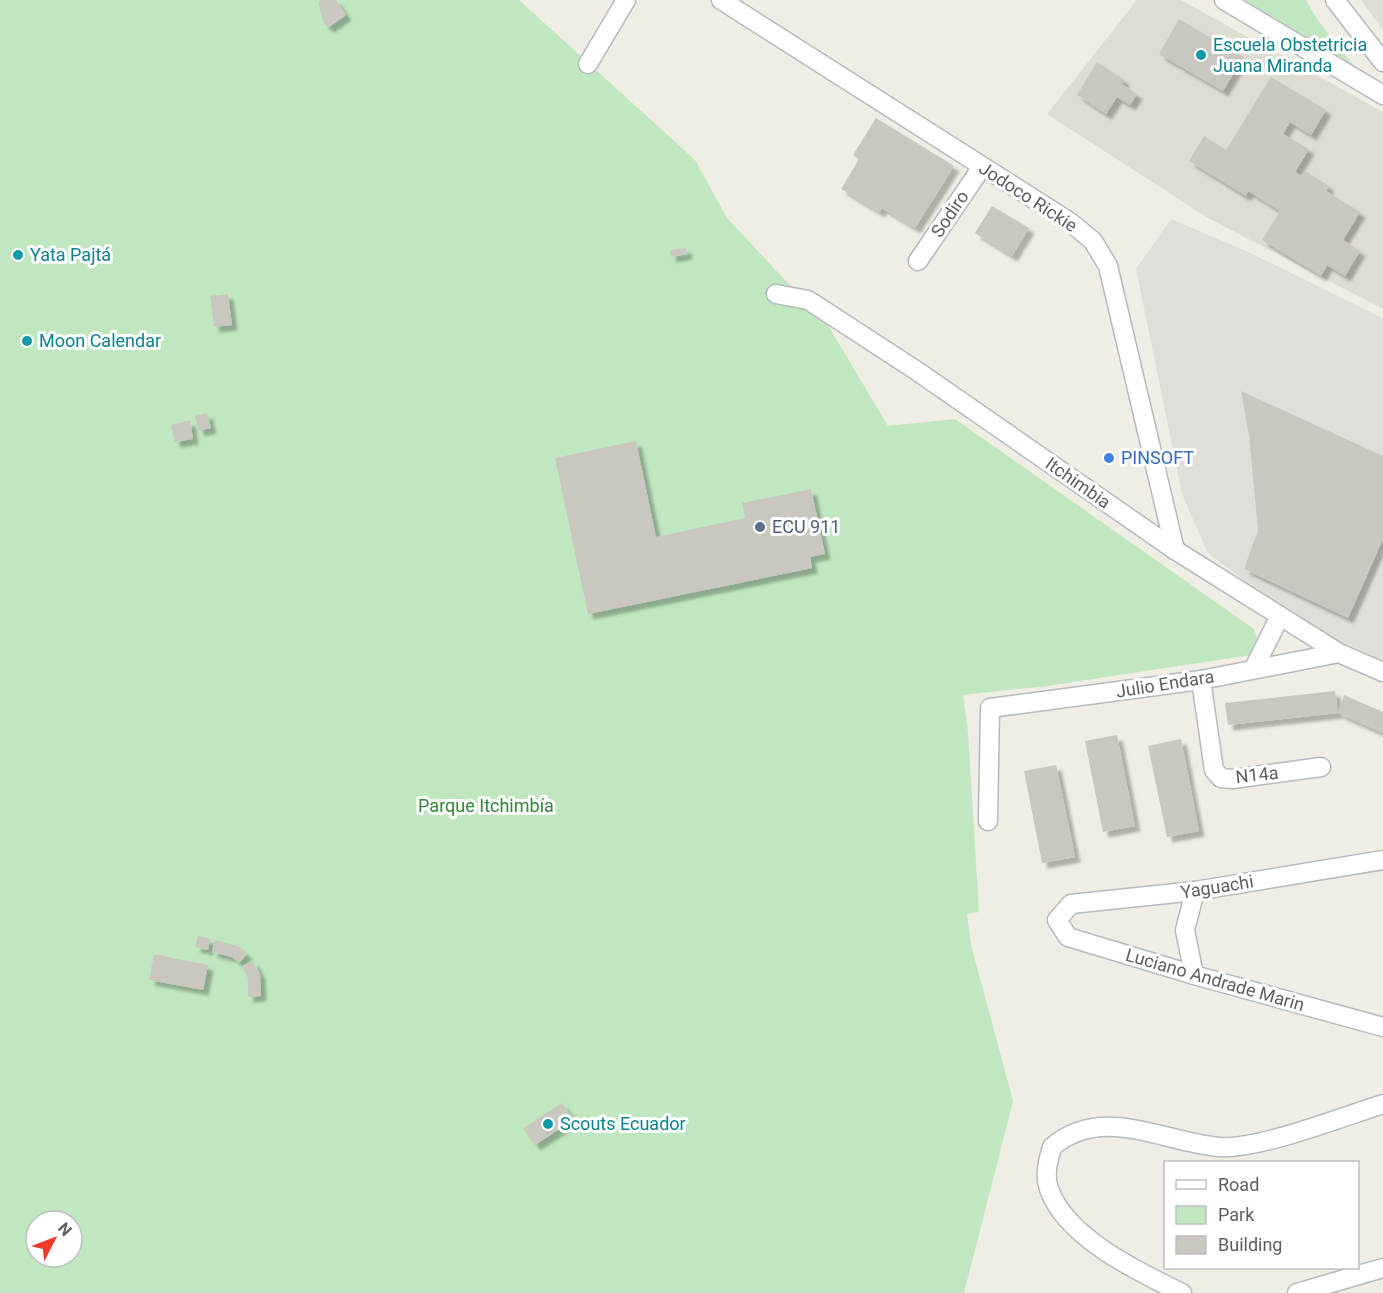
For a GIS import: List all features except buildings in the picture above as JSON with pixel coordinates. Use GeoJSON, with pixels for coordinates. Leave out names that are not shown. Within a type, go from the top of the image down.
{"type":"FeatureCollection","features":[{"type":"Feature","properties":{"kind":"street"},"geometry":{"type":"LineString","coordinates":[[588,64],[626,0]]}},
{"type":"Feature","properties":{"kind":"street","name":"Jodoco Rickie"},"geometry":{"type":"LineString","coordinates":[[721,0],[1070,222],[1093,242],[1108,266],[1175,550]]}},
{"type":"Feature","properties":{"kind":"street"},"geometry":{"type":"LineString","coordinates":[[1224,0],[1383,95]]}},
{"type":"Feature","properties":{"kind":"street"},"geometry":{"type":"LineString","coordinates":[[1335,0],[1383,62]]}},
{"type":"Feature","properties":{"kind":"street","name":"Sodiro"},"geometry":{"type":"LineString","coordinates":[[918,261],[982,166]]}},
{"type":"Feature","properties":{"kind":"street","name":"Itchimbia"},"geometry":{"type":"LineString","coordinates":[[776,294],[808,300],[917,371],[1175,550],[1340,653],[1383,672]]}},
{"type":"Feature","properties":{"kind":"street"},"geometry":{"type":"LineString","coordinates":[[1254,668],[1280,616]]}},
{"type":"Feature","properties":{"kind":"street","name":"Julio Endara"},"geometry":{"type":"LineString","coordinates":[[988,821],[990,708],[1201,680],[1340,653]]}},
{"type":"Feature","properties":{"kind":"street","name":"N14a"},"geometry":{"type":"LineString","coordinates":[[1201,680],[1214,770],[1221,778],[1233,779],[1321,767]]}},
{"type":"Feature","properties":{"kind":"street","name":"Yaguachi"},"geometry":{"type":"LineString","coordinates":[[1057,920],[1071,904],[1195,891],[1383,860]]}},
{"type":"Feature","properties":{"kind":"street"},"geometry":{"type":"LineString","coordinates":[[1194,975],[1185,930],[1195,891]]}},
{"type":"Feature","properties":{"kind":"street","name":"Luciano Andrade Marin"},"geometry":{"type":"LineString","coordinates":[[1057,920],[1068,937],[1194,975],[1383,1027]]}},
{"type":"Feature","properties":{"kind":"street"},"geometry":{"type":"LineString","coordinates":[[1182,1293],[1126,1265],[1065,1215],[1049,1188],[1046,1168],[1052,1148],[1074,1132],[1097,1126],[1125,1127],[1220,1147],[1254,1143],[1383,1104]]}},
{"type":"Feature","properties":{"kind":"street"},"geometry":{"type":"LineString","coordinates":[[1297,1293],[1383,1268]]}},
{"type":"Feature","properties":{"kind":"shaded area"},"geometry":{"type":"Polygon","coordinates":[[[1137,0],[1181,0],[1383,112],[1383,309],[1208,218],[1047,114],[1137,0]]]}},
{"type":"Feature","properties":{"kind":"shaded area"},"geometry":{"type":"Polygon","coordinates":[[[1361,0],[1383,0],[1383,30],[1361,0]]]}},
{"type":"Feature","properties":{"kind":"shaded area"},"geometry":{"type":"Polygon","coordinates":[[[1171,219],[1246,251],[1383,318],[1383,660],[1297,622],[1207,552],[1182,494],[1136,269],[1171,219]]]}},
{"type":"Feature","properties":{"kind":"green space","name":"Parque Itchimbía"},"geometry":{"type":"Polygon","coordinates":[[[0,0],[519,0],[695,160],[727,218],[829,327],[888,426],[955,419],[1254,629],[1257,642],[1251,655],[1047,686],[963,695],[968,732],[979,912],[967,914],[971,945],[1013,1101],[964,1293],[0,1293],[0,0]]]}},
{"type":"Feature","properties":{"kind":"green space"},"geometry":{"type":"Polygon","coordinates":[[[1245,0],[1306,0],[1317,19],[1353,65],[1245,0]]]}},
{"type":"Feature","properties":{"kind":"place","name":"Escuela Obstetricia Juana Miranda"},"geometry":{"type":"Point","coordinates":[1201,55]}},
{"type":"Feature","properties":{"kind":"place","name":"Yata Pajtá"},"geometry":{"type":"Point","coordinates":[18,255]}},
{"type":"Feature","properties":{"kind":"place","name":"Moon Calendar"},"geometry":{"type":"Point","coordinates":[27,341]}},
{"type":"Feature","properties":{"kind":"place","name":"PINSOFT"},"geometry":{"type":"Point","coordinates":[1109,458]}},
{"type":"Feature","properties":{"kind":"place","name":"ECU 911"},"geometry":{"type":"Point","coordinates":[760,527]}},
{"type":"Feature","properties":{"kind":"place","name":"Scouts Ecuador"},"geometry":{"type":"Point","coordinates":[548,1124]}}]}
